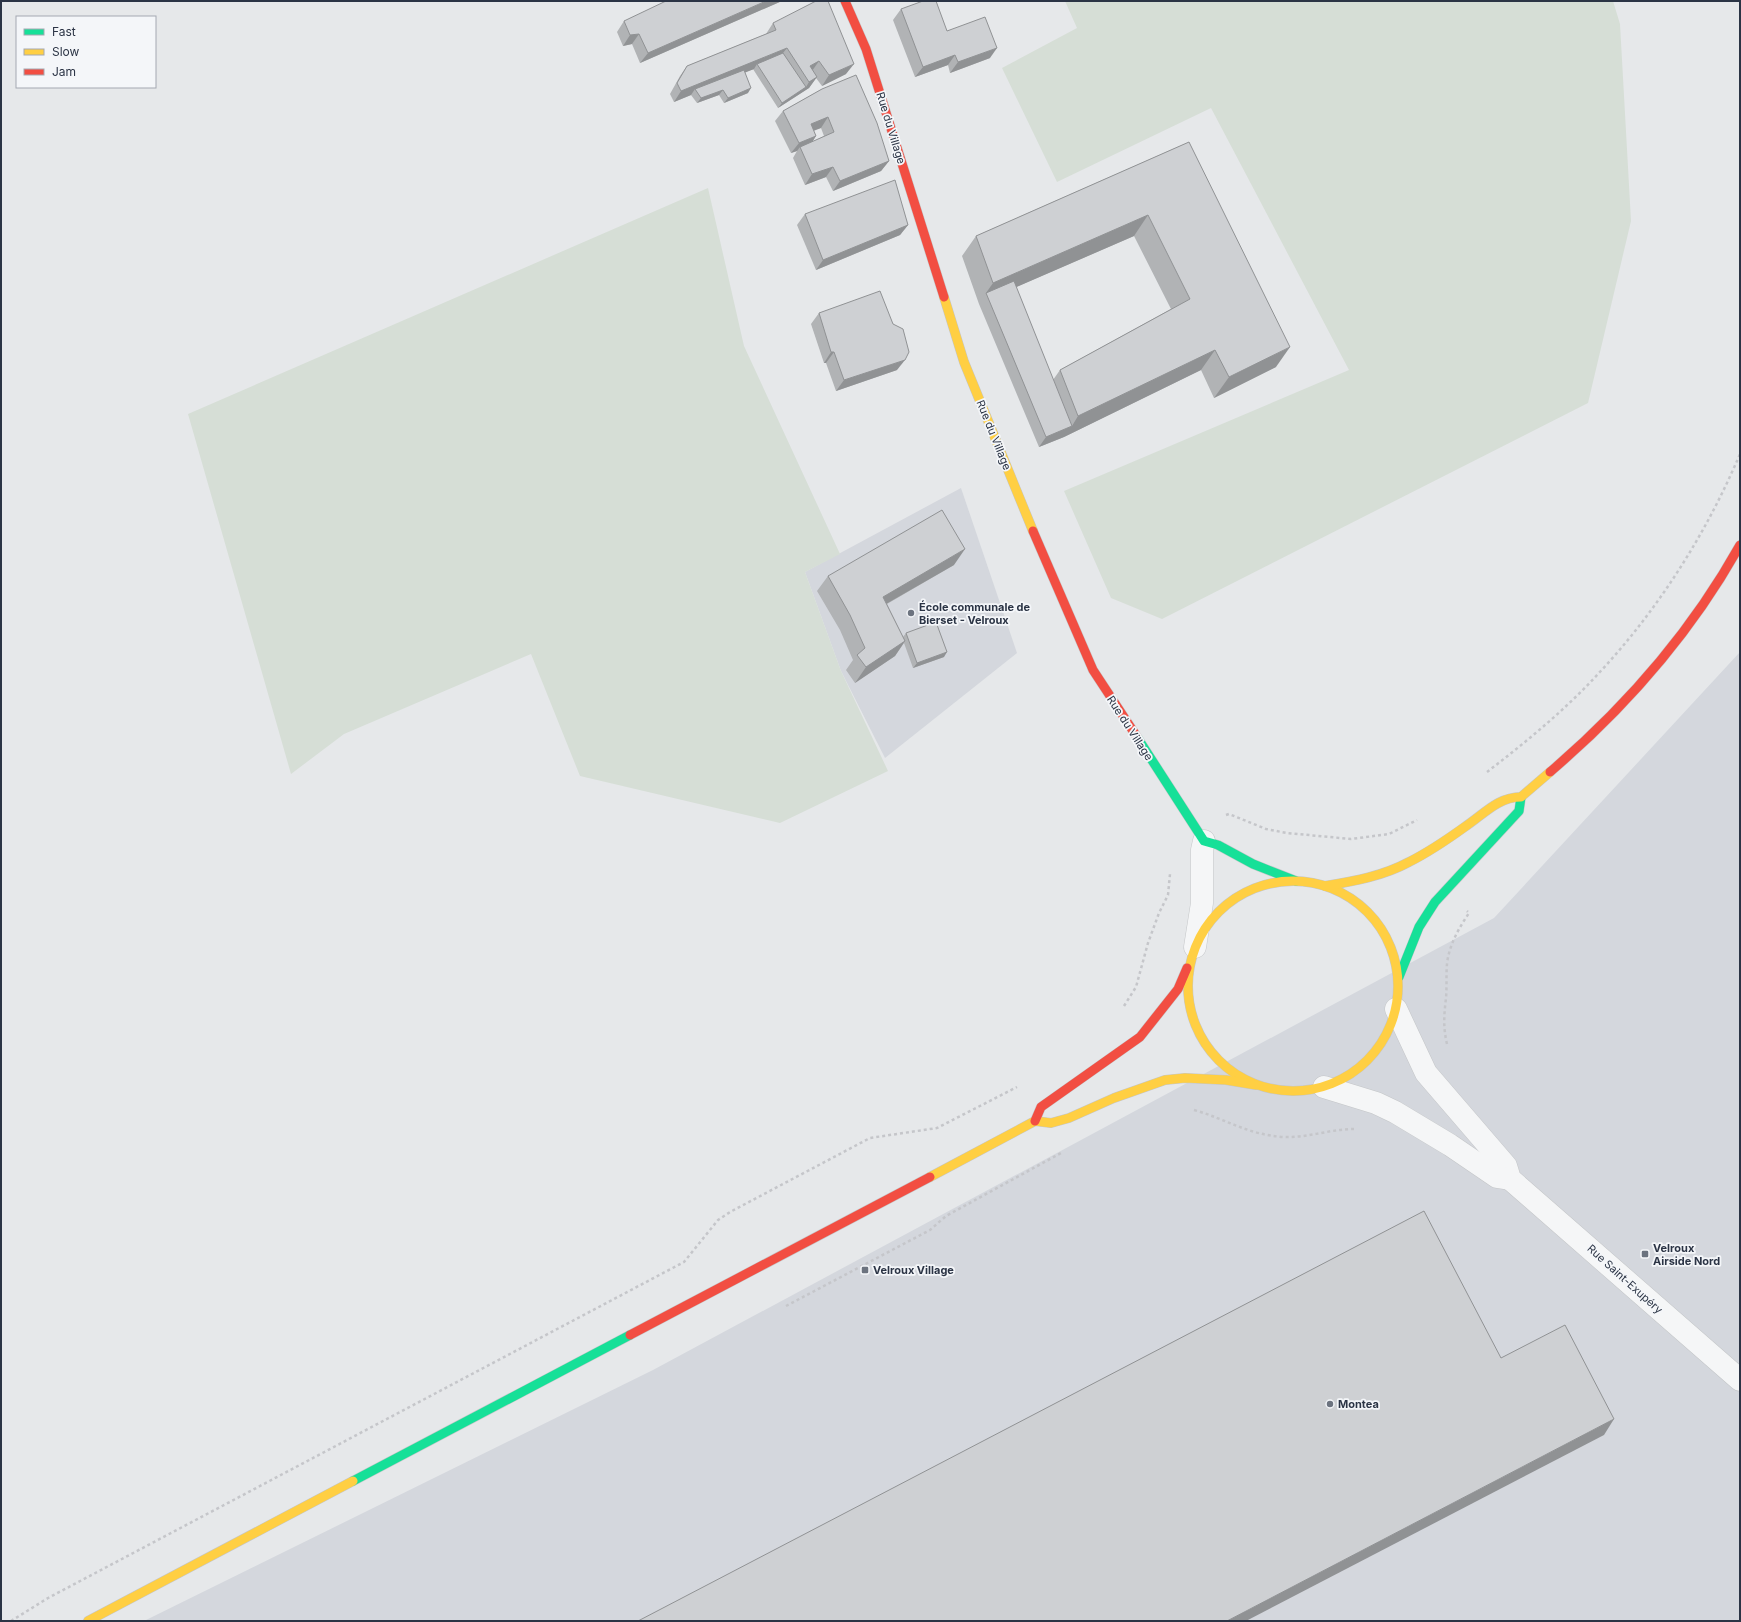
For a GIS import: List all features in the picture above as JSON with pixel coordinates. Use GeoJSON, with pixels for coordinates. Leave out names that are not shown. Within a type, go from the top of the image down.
{"type":"FeatureCollection","features":[{"type":"Feature","properties":{"kind":"street","name":"Rue du Village"},"geometry":{"type":"LineString","coordinates":[[845,1],[866,49],[964,362],[1054,583],[1093,670],[1204,841]]}},
{"type":"Feature","properties":{"kind":"street"},"geometry":{"type":"LineString","coordinates":[[88,1621],[1035,1121],[1051,1123],[1069,1118],[1114,1098],[1165,1080],[1185,1078],[1226,1080],[1256,1085],[1279,1091],[1301,1091],[1324,1087],[1345,1078],[1364,1065],[1384,1040],[1396,1010],[1399,977],[1419,927],[1435,902],[1519,811],[1520,797],[1585,741],[1630,698],[1669,653],[1703,605],[1740,545]]}},
{"type":"Feature","properties":{"kind":"street"},"geometry":{"type":"LineString","coordinates":[[1325,886],[1370,878],[1397,868],[1422,855],[1497,802],[1512,796],[1520,797]]}},
{"type":"Feature","properties":{"kind":"street"},"geometry":{"type":"LineString","coordinates":[[1256,1085],[1229,1070],[1208,1048],[1193,1021],[1188,990],[1202,903],[1202,850],[1204,841],[1218,845],[1252,864],[1296,881],[1325,886],[1352,898],[1374,918],[1391,946],[1399,977]]}},
{"type":"Feature","properties":{"kind":"street"},"geometry":{"type":"LineString","coordinates":[[1035,1121],[1041,1107],[1140,1038],[1178,989],[1193,953],[1211,919],[1235,898],[1264,885],[1296,881]]}},
{"type":"Feature","properties":{"kind":"street","name":"Rue Saint-Exupéry"},"geometry":{"type":"LineString","coordinates":[[1396,1010],[1426,1073],[1506,1166],[1510,1179],[1740,1380]]}},
{"type":"Feature","properties":{"kind":"street","name":"Rue Saint-Exupéry"},"geometry":{"type":"LineString","coordinates":[[1324,1087],[1376,1103],[1389,1109],[1433,1134],[1497,1177],[1510,1179]]}},
{"type":"Feature","properties":{"kind":"path"},"geometry":{"type":"LineString","coordinates":[[1484,775],[1552,719],[1598,675],[1631,636],[1664,592],[1694,546],[1727,485],[1740,454]]}},
{"type":"Feature","properties":{"kind":"path"},"geometry":{"type":"LineString","coordinates":[[1229,814],[1266,829],[1300,835],[1351,839],[1389,834],[1422,817]]}},
{"type":"Feature","properties":{"kind":"path"},"geometry":{"type":"LineString","coordinates":[[1121,1010],[1136,987],[1148,943],[1159,913],[1168,895],[1171,868]]}},
{"type":"Feature","properties":{"kind":"path"},"geometry":{"type":"LineString","coordinates":[[1447,1045],[1444,1028],[1447,962],[1450,948],[1469,913]]}},
{"type":"Feature","properties":{"kind":"path"},"geometry":{"type":"LineString","coordinates":[[11,1621],[55,1594],[684,1262],[718,1220],[744,1204],[870,1138],[937,1128],[966,1115],[1022,1084]]}},
{"type":"Feature","properties":{"kind":"path"},"geometry":{"type":"LineString","coordinates":[[1188,1108],[1207,1114],[1240,1128],[1284,1137],[1303,1137],[1338,1129],[1356,1129]]}},
{"type":"Feature","properties":{"kind":"path"},"geometry":{"type":"LineString","coordinates":[[786,1306],[930,1230],[946,1216],[1066,1150]]}},
{"type":"Feature","properties":{"kind":"shaded area"},"geometry":{"type":"Polygon","coordinates":[[[1065,1],[1613,1],[1620,24],[1631,221],[1588,403],[1162,619],[1111,598],[1064,491],[1349,370],[1211,108],[1057,182],[1002,68],[1077,28],[1065,1]]]}},
{"type":"Feature","properties":{"kind":"shaded area"},"geometry":{"type":"Polygon","coordinates":[[[708,188],[744,346],[840,554],[805,572],[841,671],[888,771],[780,823],[580,776],[531,654],[344,734],[291,774],[188,414],[708,188]]]}},
{"type":"Feature","properties":{"kind":"shaded area","name":"École communale de Bierset - Velroux"},"geometry":{"type":"Polygon","coordinates":[[[961,488],[1017,653],[885,758],[841,671],[805,572],[961,488]]]}},
{"type":"Feature","properties":{"kind":"shaded area"},"geometry":{"type":"Polygon","coordinates":[[[1740,652],[1740,1621],[144,1621],[653,1370],[1494,918],[1740,652]]]}},
{"type":"Feature","properties":{"kind":"building"},"geometry":{"type":"Polygon","coordinates":[[[666,1],[766,1],[648,53],[639,34],[630,35],[624,21],[666,1]]]}},
{"type":"Feature","properties":{"kind":"building"},"geometry":{"type":"Polygon","coordinates":[[[816,1],[828,1],[854,64],[829,75],[819,61],[810,66],[817,77],[809,82],[787,48],[681,91],[677,83],[687,66],[776,30],[773,23],[816,1]]]}},
{"type":"Feature","properties":{"kind":"building"},"geometry":{"type":"Polygon","coordinates":[[[923,1],[936,1],[947,31],[985,17],[997,48],[958,62],[955,55],[923,67],[901,9],[923,1]]]}},
{"type":"Feature","properties":{"kind":"building"},"geometry":{"type":"Polygon","coordinates":[[[783,53],[806,87],[782,103],[757,64],[783,53]]]}},
{"type":"Feature","properties":{"kind":"building"},"geometry":{"type":"Polygon","coordinates":[[[744,70],[751,88],[728,98],[723,90],[701,98],[695,89],[744,70]]]}},
{"type":"Feature","properties":{"kind":"building"},"geometry":{"type":"Polygon","coordinates":[[[856,75],[877,123],[889,161],[840,181],[833,167],[812,174],[800,147],[834,132],[828,117],[811,124],[816,136],[799,143],[783,111],[822,89],[856,75]]]}},
{"type":"Feature","properties":{"kind":"building"},"geometry":{"type":"Polygon","coordinates":[[[1189,142],[1290,347],[1229,377],[1215,350],[1078,416],[1060,370],[1190,299],[1148,215],[993,283],[976,236],[1189,142]]]}},
{"type":"Feature","properties":{"kind":"building"},"geometry":{"type":"Polygon","coordinates":[[[895,180],[908,225],[823,260],[805,214],[895,180]]]}},
{"type":"Feature","properties":{"kind":"building"},"geometry":{"type":"Polygon","coordinates":[[[1014,281],[1072,426],[1046,437],[986,293],[1014,281]]]}},
{"type":"Feature","properties":{"kind":"building"},"geometry":{"type":"Polygon","coordinates":[[[880,291],[893,324],[903,329],[909,352],[905,360],[844,380],[834,352],[831,352],[819,313],[880,291]]]}},
{"type":"Feature","properties":{"kind":"building"},"geometry":{"type":"Polygon","coordinates":[[[942,510],[965,549],[883,597],[905,641],[866,667],[857,655],[865,648],[850,615],[828,576],[942,510]]]}},
{"type":"Feature","properties":{"kind":"building"},"geometry":{"type":"Polygon","coordinates":[[[936,622],[947,652],[917,663],[906,633],[936,622]]]}},
{"type":"Feature","properties":{"kind":"building","name":"Montea"},"geometry":{"type":"Polygon","coordinates":[[[1424,1211],[1501,1358],[1565,1325],[1614,1419],[1227,1621],[638,1621],[1424,1211]]]}},
{"type":"Feature","properties":{"kind":"traffic: fast"},"geometry":{"type":"LineString","coordinates":[[1137,737],[1204,841],[1218,845],[1253,864],[1296,881]]}},
{"type":"Feature","properties":{"kind":"traffic: fast"},"geometry":{"type":"LineString","coordinates":[[1399,977],[1419,927],[1435,902],[1519,811],[1521,797]]}},
{"type":"Feature","properties":{"kind":"traffic: fast"},"geometry":{"type":"LineString","coordinates":[[353,1481],[630,1335]]}},
{"type":"Feature","properties":{"kind":"traffic: slow"},"geometry":{"type":"LineString","coordinates":[[944,297],[964,362],[1033,531]]}},
{"type":"Feature","properties":{"kind":"traffic: slow"},"geometry":{"type":"LineString","coordinates":[[1325,886],[1358,880],[1389,871],[1409,862],[1424,854],[1498,803],[1521,797],[1550,772]]}},
{"type":"Feature","properties":{"kind":"traffic: slow"},"geometry":{"type":"LineString","coordinates":[[1293,881],[1313,883],[1333,889],[1360,905],[1374,919],[1390,946],[1396,966],[1398,986],[1396,1006],[1390,1026],[1374,1053],[1360,1067],[1333,1083],[1313,1089],[1293,1091],[1273,1089],[1253,1083],[1226,1067],[1212,1053],[1196,1026],[1190,1006],[1188,986],[1190,966],[1196,946],[1212,919],[1226,905],[1253,889],[1273,883],[1293,881]]}},
{"type":"Feature","properties":{"kind":"traffic: slow"},"geometry":{"type":"LineString","coordinates":[[930,1177],[1035,1121],[1051,1123],[1069,1118],[1114,1098],[1165,1080],[1185,1078],[1226,1080],[1256,1085]]}},
{"type":"Feature","properties":{"kind":"traffic: slow"},"geometry":{"type":"LineString","coordinates":[[88,1621],[353,1481]]}},
{"type":"Feature","properties":{"kind":"traffic: jam"},"geometry":{"type":"LineString","coordinates":[[845,1],[866,49],[944,297]]}},
{"type":"Feature","properties":{"kind":"traffic: jam"},"geometry":{"type":"LineString","coordinates":[[1033,531],[1093,670],[1137,737]]}},
{"type":"Feature","properties":{"kind":"traffic: jam"},"geometry":{"type":"LineString","coordinates":[[1550,772],[1605,721],[1631,695],[1655,667],[1700,608],[1740,545]]}},
{"type":"Feature","properties":{"kind":"traffic: jam"},"geometry":{"type":"LineString","coordinates":[[1035,1121],[1041,1107],[1140,1037],[1178,989],[1187,968]]}},
{"type":"Feature","properties":{"kind":"traffic: jam"},"geometry":{"type":"LineString","coordinates":[[630,1335],[930,1177]]}},
{"type":"Feature","properties":{"kind":"place","name":"École communale de Bierset - Velroux"},"geometry":{"type":"Point","coordinates":[911,613]}},
{"type":"Feature","properties":{"kind":"place","name":"Velroux Airside Nord"},"geometry":{"type":"Point","coordinates":[1645,1254]}},
{"type":"Feature","properties":{"kind":"place","name":"Velroux Village"},"geometry":{"type":"Point","coordinates":[865,1270]}},
{"type":"Feature","properties":{"kind":"place","name":"Montea"},"geometry":{"type":"Point","coordinates":[1330,1404]}}]}
